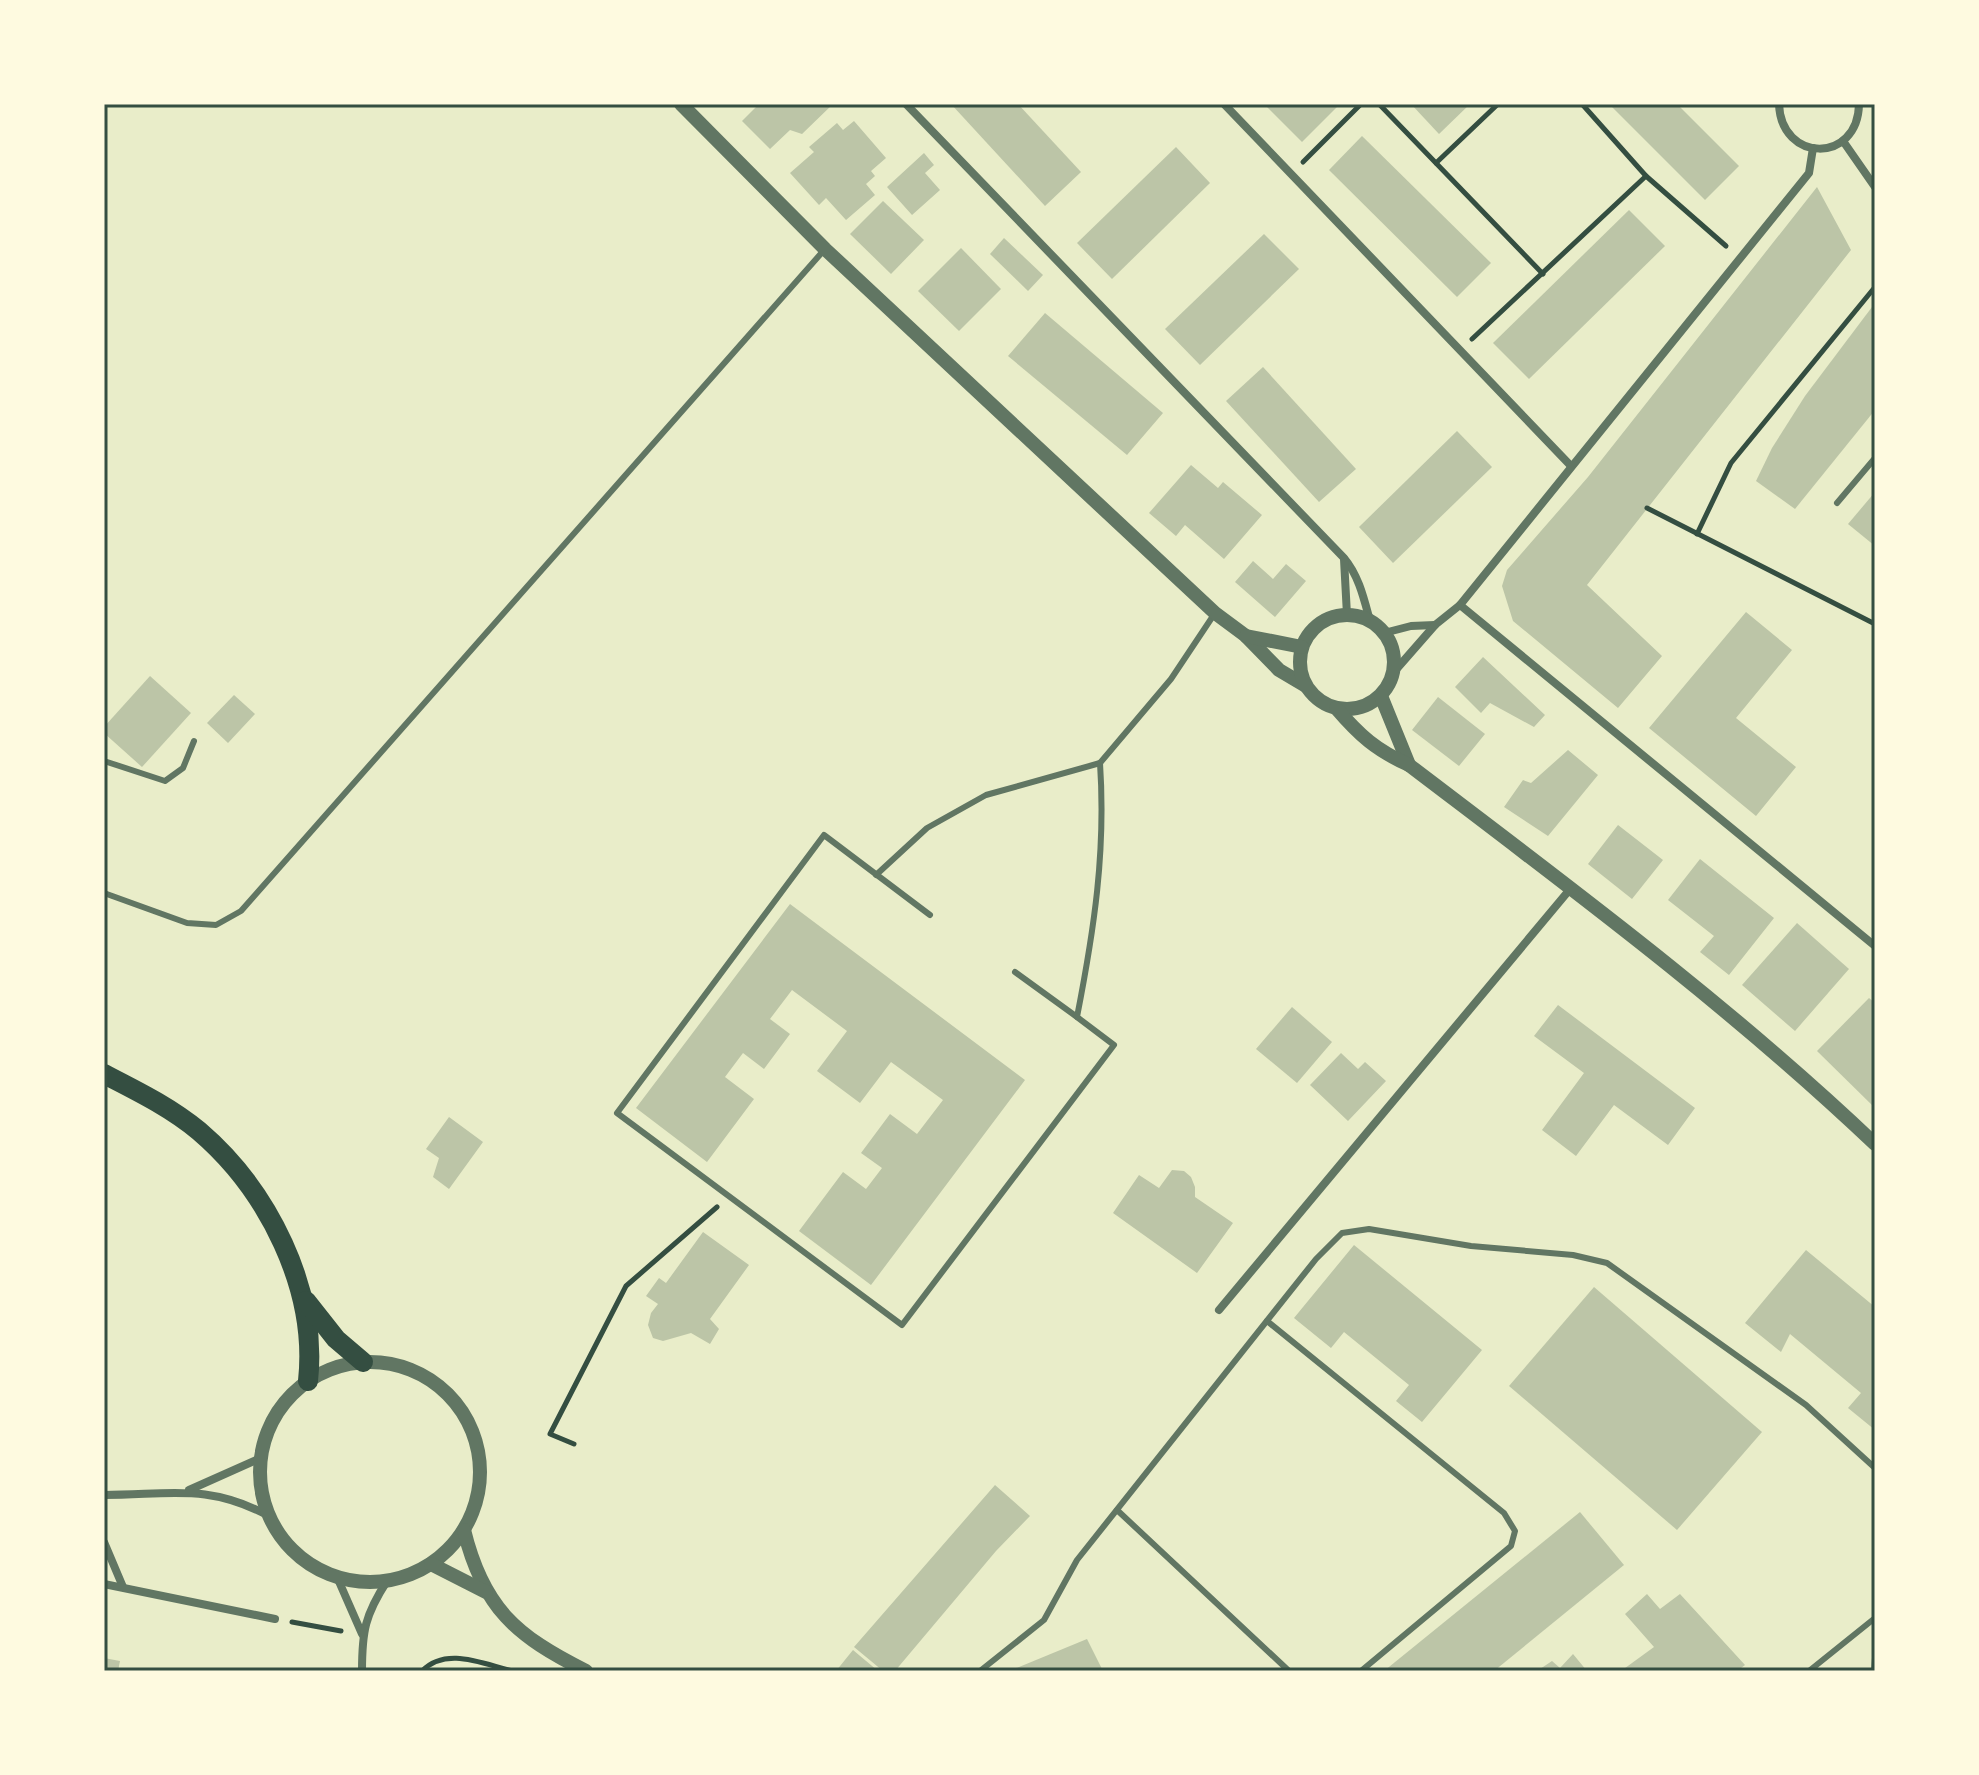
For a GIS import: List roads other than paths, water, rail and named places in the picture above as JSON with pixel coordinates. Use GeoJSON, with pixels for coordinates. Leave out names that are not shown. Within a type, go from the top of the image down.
{"type":"FeatureCollection","features":[{"type":"Feature","properties":{"kind":"main road"},"geometry":{"type":"LineString","coordinates":[[104,1074],[167,1108],[223,1154],[264,1210],[303,1297],[310,1333],[308,1381]]}},
{"type":"Feature","properties":{"kind":"main road"},"geometry":{"type":"LineString","coordinates":[[303,1297],[336,1339],[363,1362]]}},
{"type":"Feature","properties":{"kind":"street"},"geometry":{"type":"LineString","coordinates":[[681,104],[825,249],[1215,613],[1246,636],[1279,670],[1306,686]]}},
{"type":"Feature","properties":{"kind":"street"},"geometry":{"type":"LineString","coordinates":[[906,104],[1344,558],[1360,587],[1370,621]]}},
{"type":"Feature","properties":{"kind":"street"},"geometry":{"type":"LineString","coordinates":[[1224,104],[1571,466]]}},
{"type":"Feature","properties":{"kind":"street"},"geometry":{"type":"LineString","coordinates":[[1779,104],[1784,128],[1802,145],[1824,149],[1843,141],[1853,131],[1859,118],[1860,104]]}},
{"type":"Feature","properties":{"kind":"street"},"geometry":{"type":"LineString","coordinates":[[1843,141],[1875,187]]}},
{"type":"Feature","properties":{"kind":"street"},"geometry":{"type":"LineString","coordinates":[[1393,673],[1391,645],[1384,633],[1370,621],[1347,615],[1332,617],[1319,624],[1309,634],[1299,660],[1300,673],[1314,697],[1336,708],[1352,709],[1367,705],[1381,696],[1393,673],[1435,625],[1460,605],[1809,173],[1813,148]]}},
{"type":"Feature","properties":{"kind":"street"},"geometry":{"type":"LineString","coordinates":[[1344,558],[1347,615]]}},
{"type":"Feature","properties":{"kind":"street"},"geometry":{"type":"LineString","coordinates":[[1460,605],[1875,946]]}},
{"type":"Feature","properties":{"kind":"street"},"geometry":{"type":"LineString","coordinates":[[1384,633],[1411,626],[1435,625]]}},
{"type":"Feature","properties":{"kind":"street"},"geometry":{"type":"LineString","coordinates":[[1246,636],[1302,647]]}},
{"type":"Feature","properties":{"kind":"street"},"geometry":{"type":"LineString","coordinates":[[1381,696],[1409,765]]}},
{"type":"Feature","properties":{"kind":"street"},"geometry":{"type":"LineString","coordinates":[[1336,708],[1359,735],[1381,753],[1409,765],[1571,888],[1817,1089],[1875,1144]]}},
{"type":"Feature","properties":{"kind":"street"},"geometry":{"type":"LineString","coordinates":[[1219,1310],[1571,888]]}},
{"type":"Feature","properties":{"kind":"street"},"geometry":{"type":"LineString","coordinates":[[363,1362],[393,1364],[422,1374],[446,1392],[465,1415],[477,1443],[481,1473],[477,1502],[464,1530],[444,1555],[410,1575],[387,1581],[353,1581],[315,1567],[296,1554],[281,1536],[269,1516],[263,1497],[261,1458],[269,1428],[286,1402],[308,1381],[344,1365],[363,1362]]}},
{"type":"Feature","properties":{"kind":"street"},"geometry":{"type":"LineString","coordinates":[[184,1492],[261,1458]]}},
{"type":"Feature","properties":{"kind":"street"},"geometry":{"type":"LineString","coordinates":[[104,1495],[215,1494],[243,1502],[269,1516]]}},
{"type":"Feature","properties":{"kind":"street"},"geometry":{"type":"LineString","coordinates":[[464,1530],[472,1561],[486,1592],[514,1627],[535,1643],[586,1671]]}},
{"type":"Feature","properties":{"kind":"street"},"geometry":{"type":"LineString","coordinates":[[104,1542],[123,1587]]}},
{"type":"Feature","properties":{"kind":"street"},"geometry":{"type":"LineString","coordinates":[[431,1564],[486,1592]]}},
{"type":"Feature","properties":{"kind":"street"},"geometry":{"type":"LineString","coordinates":[[337,1577],[362,1635]]}},
{"type":"Feature","properties":{"kind":"street"},"geometry":{"type":"LineString","coordinates":[[362,1671],[362,1635],[373,1603],[387,1581]]}},
{"type":"Feature","properties":{"kind":"street"},"geometry":{"type":"LineString","coordinates":[[104,1584],[275,1619]]}},
{"type":"Feature","properties":{"kind":"lane"},"geometry":{"type":"LineString","coordinates":[[104,893],[187,923],[216,925],[241,911],[825,249]]}},
{"type":"Feature","properties":{"kind":"lane"},"geometry":{"type":"LineString","coordinates":[[1837,503],[1875,458]]}},
{"type":"Feature","properties":{"kind":"lane"},"geometry":{"type":"LineString","coordinates":[[876,875],[927,828],[986,795],[1100,763],[1171,679],[1215,613]]}},
{"type":"Feature","properties":{"kind":"lane"},"geometry":{"type":"LineString","coordinates":[[104,761],[165,781],[183,768],[194,741]]}},
{"type":"Feature","properties":{"kind":"lane"},"geometry":{"type":"LineString","coordinates":[[1077,1017],[1094,930],[1104,814],[1100,763]]}},
{"type":"Feature","properties":{"kind":"lane"},"geometry":{"type":"LineString","coordinates":[[930,915],[824,835],[617,1113],[902,1325],[1114,1045],[1015,972]]}},
{"type":"Feature","properties":{"kind":"lane"},"geometry":{"type":"LineString","coordinates":[[980,1671],[1044,1620],[1077,1560],[1316,1259],[1342,1233],[1369,1229],[1471,1246],[1573,1255],[1607,1263],[1806,1405],[1875,1468]]}},
{"type":"Feature","properties":{"kind":"lane"},"geometry":{"type":"LineString","coordinates":[[1267,1321],[1504,1513],[1515,1531],[1511,1546],[1361,1671]]}},
{"type":"Feature","properties":{"kind":"lane"},"geometry":{"type":"LineString","coordinates":[[1117,1510],[1289,1671]]}},
{"type":"Feature","properties":{"kind":"lane"},"geometry":{"type":"LineString","coordinates":[[1809,1671],[1875,1618]]}},
{"type":"Feature","properties":{"kind":"lane"},"geometry":{"type":"LineString","coordinates":[[1874,1671],[1875,1658]]}}]}
